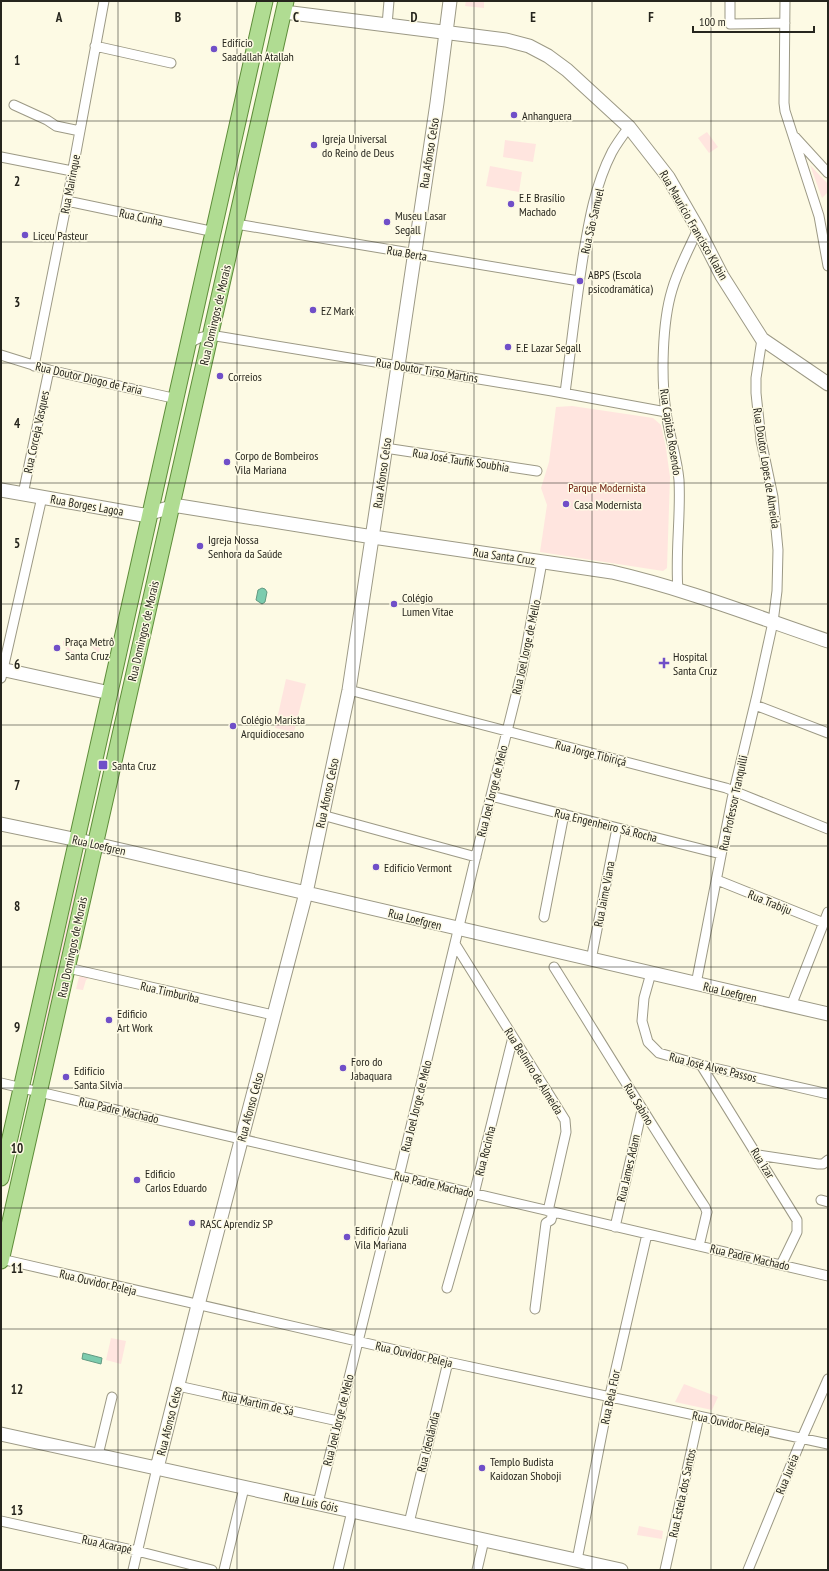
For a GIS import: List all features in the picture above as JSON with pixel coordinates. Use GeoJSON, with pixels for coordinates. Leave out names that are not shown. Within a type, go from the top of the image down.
{"type":"FeatureCollection","features":[{"type":"Feature","properties":{"kind":"main road","name":"Rua Domingos de Morais"},"geometry":{"type":"LineString","coordinates":[[1,1178],[110,693],[152,514],[265,1]]}},
{"type":"Feature","properties":{"kind":"main road","name":"Rua Domingos de Morais"},"geometry":{"type":"LineString","coordinates":[[1,1260],[236,224],[282,5]]}},
{"type":"Feature","properties":{"kind":"street","name":"Rua Mairinque"},"geometry":{"type":"LineString","coordinates":[[34,366],[67,201],[104,1]]}},
{"type":"Feature","properties":{"kind":"street"},"geometry":{"type":"LineString","coordinates":[[387,25],[389,1]]}},
{"type":"Feature","properties":{"kind":"street","name":"Rua Afonso Celso"},"geometry":{"type":"LineString","coordinates":[[133,1570],[198,1305],[306,893],[349,690],[373,537],[450,1]]}},
{"type":"Feature","properties":{"kind":"street"},"geometry":{"type":"LineString","coordinates":[[730,1],[730,24],[785,23]]}},
{"type":"Feature","properties":{"kind":"street"},"geometry":{"type":"LineString","coordinates":[[785,1],[784,103],[819,216],[828,266]]}},
{"type":"Feature","properties":{"kind":"street","name":"Rua Maurício Francisco Klabin"},"geometry":{"type":"LineString","coordinates":[[282,5],[387,25],[506,40],[529,46],[548,56],[567,70],[629,127],[668,177],[698,229],[722,276],[762,339],[828,384]]}},
{"type":"Feature","properties":{"kind":"street"},"geometry":{"type":"LineString","coordinates":[[95,46],[171,63]]}},
{"type":"Feature","properties":{"kind":"street"},"geometry":{"type":"LineString","coordinates":[[14,105],[47,120],[56,126],[80,131]]}},
{"type":"Feature","properties":{"kind":"street","name":"Rua São Samuel"},"geometry":{"type":"LineString","coordinates":[[565,393],[579,280],[596,194],[613,151],[629,127]]}},
{"type":"Feature","properties":{"kind":"street"},"geometry":{"type":"LineString","coordinates":[[793,134],[828,173]]}},
{"type":"Feature","properties":{"kind":"street"},"geometry":{"type":"LineString","coordinates":[[1,157],[72,171]]}},
{"type":"Feature","properties":{"kind":"street","name":"Rua Cunha"},"geometry":{"type":"LineString","coordinates":[[67,201],[215,232]]}},
{"type":"Feature","properties":{"kind":"street","name":"Rua Berta"},"geometry":{"type":"LineString","coordinates":[[236,224],[579,280]]}},
{"type":"Feature","properties":{"kind":"street","name":"Rua Capitão Rosendo"},"geometry":{"type":"LineString","coordinates":[[674,589],[677,570],[679,482],[678,466],[666,412],[663,364],[668,309],[672,291],[680,268],[698,229]]}},
{"type":"Feature","properties":{"kind":"street"},"geometry":{"type":"LineString","coordinates":[[190,343],[199,338],[210,335]]}},
{"type":"Feature","properties":{"kind":"street","name":"Rua Doutor Tirso Martins"},"geometry":{"type":"LineString","coordinates":[[210,335],[565,393],[666,412]]}},
{"type":"Feature","properties":{"kind":"street","name":"Rua Doutor Lopes de Almeida"},"geometry":{"type":"LineString","coordinates":[[762,339],[756,378],[756,393],[761,440],[773,496],[778,550],[777,591],[773,622]]}},
{"type":"Feature","properties":{"kind":"street","name":"Rua Doutor Diogo de Faria"},"geometry":{"type":"LineString","coordinates":[[1,356],[49,370],[177,399]]}},
{"type":"Feature","properties":{"kind":"street","name":"Rua Corceja Vasques"},"geometry":{"type":"LineString","coordinates":[[23,494],[49,370]]}},
{"type":"Feature","properties":{"kind":"street","name":"Rua José Taufik Soubhia"},"geometry":{"type":"LineString","coordinates":[[385,448],[536,471]]}},
{"type":"Feature","properties":{"kind":"street","name":"Rua Borges Lagoa"},"geometry":{"type":"LineString","coordinates":[[1,490],[143,515],[152,514],[172,507]]}},
{"type":"Feature","properties":{"kind":"street"},"geometry":{"type":"LineString","coordinates":[[42,497],[2,672],[110,693]]}},
{"type":"Feature","properties":{"kind":"street","name":"Rua Santa Cruz"},"geometry":{"type":"LineString","coordinates":[[172,507],[179,506],[373,537],[612,572],[674,589],[828,641]]}},
{"type":"Feature","properties":{"kind":"street","name":"Rua Joel Jorge de Mello"},"geometry":{"type":"LineString","coordinates":[[507,731],[522,671],[542,562]]}},
{"type":"Feature","properties":{"kind":"street","name":"Rua Professor Tranquilli"},"geometry":{"type":"LineString","coordinates":[[696,984],[734,790],[755,705],[773,622]]}},
{"type":"Feature","properties":{"kind":"street","name":"Rua Jorge Tibiriçá"},"geometry":{"type":"LineString","coordinates":[[349,690],[734,790],[828,829]]}},
{"type":"Feature","properties":{"kind":"street"},"geometry":{"type":"LineString","coordinates":[[755,705],[828,733]]}},
{"type":"Feature","properties":{"kind":"street","name":"Rua Joel Jorge de Melo"},"geometry":{"type":"LineString","coordinates":[[318,1503],[359,1341],[507,731]]}},
{"type":"Feature","properties":{"kind":"street","name":"Rua Engenheiro Sá Rocha"},"geometry":{"type":"LineString","coordinates":[[491,796],[721,854]]}},
{"type":"Feature","properties":{"kind":"street"},"geometry":{"type":"LineString","coordinates":[[544,917],[564,814]]}},
{"type":"Feature","properties":{"kind":"street"},"geometry":{"type":"LineString","coordinates":[[322,815],[476,857]]}},
{"type":"Feature","properties":{"kind":"street","name":"Rua Loefgren"},"geometry":{"type":"LineString","coordinates":[[1,824],[78,840],[828,1014]]}},
{"type":"Feature","properties":{"kind":"street","name":"Rua Jaime Viana"},"geometry":{"type":"LineString","coordinates":[[588,959],[617,828]]}},
{"type":"Feature","properties":{"kind":"street","name":"Rua Trabiju"},"geometry":{"type":"LineString","coordinates":[[716,880],[824,923]]}},
{"type":"Feature","properties":{"kind":"street"},"geometry":{"type":"LineString","coordinates":[[791,1006],[828,912]]}},
{"type":"Feature","properties":{"kind":"street","name":"Rua Belmiro de Almeida"},"geometry":{"type":"LineString","coordinates":[[455,944],[562,1115],[566,1124],[566,1132],[550,1211],[551,1220],[546,1223],[535,1309]]}},
{"type":"Feature","properties":{"kind":"street","name":"Rua Sabino"},"geometry":{"type":"LineString","coordinates":[[554,967],[616,1065],[642,1110],[705,1207],[707,1212],[698,1246]]}},
{"type":"Feature","properties":{"kind":"street","name":"Rua Timburiba"},"geometry":{"type":"LineString","coordinates":[[68,968],[273,1015]]}},
{"type":"Feature","properties":{"kind":"street","name":"Rua José Alves Passos"},"geometry":{"type":"LineString","coordinates":[[651,973],[642,1011],[642,1021],[648,1042],[659,1053],[701,1065],[828,1094]]}},
{"type":"Feature","properties":{"kind":"street","name":"Rua Rocinha"},"geometry":{"type":"LineString","coordinates":[[447,1288],[474,1194],[513,1037]]}},
{"type":"Feature","properties":{"kind":"street","name":"Rua Izar"},"geometry":{"type":"LineString","coordinates":[[701,1065],[798,1220],[797,1232],[781,1265]]}},
{"type":"Feature","properties":{"kind":"street","name":"Rua Padre Machado"},"geometry":{"type":"LineString","coordinates":[[1,1083],[828,1276]]}},
{"type":"Feature","properties":{"kind":"street","name":"Rua James Adam"},"geometry":{"type":"LineString","coordinates":[[615,1227],[642,1110]]}},
{"type":"Feature","properties":{"kind":"street"},"geometry":{"type":"LineString","coordinates":[[758,1155],[818,1164],[823,1164],[828,1160]]}},
{"type":"Feature","properties":{"kind":"street","name":"Rua Bela Flor"},"geometry":{"type":"LineString","coordinates":[[577,1560],[610,1397],[647,1234]]}},
{"type":"Feature","properties":{"kind":"street","name":"Rua Ouvidor Peleja"},"geometry":{"type":"LineString","coordinates":[[1,1260],[448,1362],[828,1444]]}},
{"type":"Feature","properties":{"kind":"street","name":"Rua Ideolândia"},"geometry":{"type":"LineString","coordinates":[[409,1523],[448,1362]]}},
{"type":"Feature","properties":{"kind":"street","name":"Rua Juréia"},"geometry":{"type":"LineString","coordinates":[[748,1570],[828,1379]]}},
{"type":"Feature","properties":{"kind":"street","name":"Rua Martim de Sá"},"geometry":{"type":"LineString","coordinates":[[178,1386],[338,1421]]}},
{"type":"Feature","properties":{"kind":"street"},"geometry":{"type":"LineString","coordinates":[[98,1455],[112,1397]]}},
{"type":"Feature","properties":{"kind":"street","name":"Rua Estela dos Santos"},"geometry":{"type":"LineString","coordinates":[[665,1570],[699,1416]]}},
{"type":"Feature","properties":{"kind":"street","name":"Rua Luis Góis"},"geometry":{"type":"LineString","coordinates":[[1,1434],[577,1560],[616,1570]]}},
{"type":"Feature","properties":{"kind":"street"},"geometry":{"type":"LineString","coordinates":[[224,1570],[244,1488]]}},
{"type":"Feature","properties":{"kind":"street"},"geometry":{"type":"LineString","coordinates":[[338,1570],[352,1511]]}},
{"type":"Feature","properties":{"kind":"street","name":"Rua Acarapé"},"geometry":{"type":"LineString","coordinates":[[1,1521],[138,1551],[212,1570]]}},
{"type":"Feature","properties":{"kind":"street"},"geometry":{"type":"LineString","coordinates":[[476,1570],[484,1540]]}},
{"type":"Feature","properties":{"kind":"green space"},"geometry":{"type":"Polygon","coordinates":[[[466,1],[484,1],[484,8],[465,6],[466,1]]]}},
{"type":"Feature","properties":{"kind":"green space"},"geometry":{"type":"Polygon","coordinates":[[[707,132],[718,147],[709,153],[698,138],[707,132]]]}},
{"type":"Feature","properties":{"kind":"green space"},"geometry":{"type":"Polygon","coordinates":[[[505,140],[536,144],[533,162],[503,157],[505,140]]]}},
{"type":"Feature","properties":{"kind":"green space"},"geometry":{"type":"Polygon","coordinates":[[[810,165],[828,184],[828,192],[822,198],[810,165]]]}},
{"type":"Feature","properties":{"kind":"green space"},"geometry":{"type":"Polygon","coordinates":[[[490,166],[522,172],[519,192],[486,186],[490,166]]]}},
{"type":"Feature","properties":{"kind":"green space","name":"Parque Modernista"},"geometry":{"type":"Polygon","coordinates":[[[572,406],[653,418],[661,425],[670,477],[667,568],[663,571],[540,552],[547,505],[541,488],[549,462],[556,407],[572,406]]]}},
{"type":"Feature","properties":{"kind":"green space"},"geometry":{"type":"Polygon","coordinates":[[[69,639],[78,641],[66,644],[76,653],[88,654],[96,651],[89,644],[98,645],[100,648],[99,652],[84,658],[75,656],[63,645],[63,641],[69,639]]]}},
{"type":"Feature","properties":{"kind":"green space"},"geometry":{"type":"Polygon","coordinates":[[[286,679],[306,684],[294,732],[275,728],[286,679]]]}},
{"type":"Feature","properties":{"kind":"green space"},"geometry":{"type":"Polygon","coordinates":[[[81,860],[84,860],[35,1076],[32,1075],[81,860]]]}},
{"type":"Feature","properties":{"kind":"green space"},"geometry":{"type":"Polygon","coordinates":[[[80,976],[89,978],[86,980],[83,990],[76,989],[80,976]]]}},
{"type":"Feature","properties":{"kind":"green space"},"geometry":{"type":"Polygon","coordinates":[[[111,1338],[126,1341],[121,1364],[106,1360],[111,1338]]]}},
{"type":"Feature","properties":{"kind":"green space"},"geometry":{"type":"Polygon","coordinates":[[[684,1384],[718,1397],[712,1410],[675,1402],[684,1384]]]}},
{"type":"Feature","properties":{"kind":"green space"},"geometry":{"type":"Polygon","coordinates":[[[639,1526],[663,1531],[662,1539],[637,1535],[639,1526]]]}},
{"type":"Feature","properties":{"kind":"shaded area"},"geometry":{"type":"Polygon","coordinates":[[[262,588],[267,592],[265,602],[262,604],[256,600],[258,590],[262,588]]]}},
{"type":"Feature","properties":{"kind":"shaded area"},"geometry":{"type":"Polygon","coordinates":[[[83,1353],[102,1358],[101,1364],[82,1359],[83,1353]]]}},
{"type":"Feature","properties":{"kind":"place","name":"Edifício Saadallah Atallah"},"geometry":{"type":"Point","coordinates":[214,49]}},
{"type":"Feature","properties":{"kind":"place","name":"Anhanguera"},"geometry":{"type":"Point","coordinates":[514,115]}},
{"type":"Feature","properties":{"kind":"place","name":"Igreja Universal do Reino de Deus"},"geometry":{"type":"Point","coordinates":[314,145]}},
{"type":"Feature","properties":{"kind":"place","name":"E.E Brasílio Machado"},"geometry":{"type":"Point","coordinates":[511,204]}},
{"type":"Feature","properties":{"kind":"place","name":"Museu Lasar Segall"},"geometry":{"type":"Point","coordinates":[387,222]}},
{"type":"Feature","properties":{"kind":"place","name":"Liceu Pasteur"},"geometry":{"type":"Point","coordinates":[25,235]}},
{"type":"Feature","properties":{"kind":"place","name":"ABPS (Escola psicodramática)"},"geometry":{"type":"Point","coordinates":[580,281]}},
{"type":"Feature","properties":{"kind":"place","name":"EZ Mark"},"geometry":{"type":"Point","coordinates":[313,310]}},
{"type":"Feature","properties":{"kind":"place","name":"E.E Lazar Segall"},"geometry":{"type":"Point","coordinates":[508,347]}},
{"type":"Feature","properties":{"kind":"place","name":"Correios"},"geometry":{"type":"Point","coordinates":[220,376]}},
{"type":"Feature","properties":{"kind":"place","name":"Corpo de Bombeiros Vila Mariana"},"geometry":{"type":"Point","coordinates":[227,462]}},
{"type":"Feature","properties":{"kind":"place","name":"Casa Modernista"},"geometry":{"type":"Point","coordinates":[566,504]}},
{"type":"Feature","properties":{"kind":"place","name":"Igreja Nossa Senhora da Saúde"},"geometry":{"type":"Point","coordinates":[200,546]}},
{"type":"Feature","properties":{"kind":"place","name":"Colégio Lumen Vitae"},"geometry":{"type":"Point","coordinates":[394,604]}},
{"type":"Feature","properties":{"kind":"place","name":"Praça Metrô Santa Cruz"},"geometry":{"type":"Point","coordinates":[57,648]}},
{"type":"Feature","properties":{"kind":"place","name":"Hospital Santa Cruz"},"geometry":{"type":"Point","coordinates":[664,663]}},
{"type":"Feature","properties":{"kind":"place","name":"Colégio Marista Arquidiocesano"},"geometry":{"type":"Point","coordinates":[233,726]}},
{"type":"Feature","properties":{"kind":"place","name":"Santa Cruz"},"geometry":{"type":"Point","coordinates":[103,765]}},
{"type":"Feature","properties":{"kind":"place","name":"Edifício Vermont"},"geometry":{"type":"Point","coordinates":[376,867]}},
{"type":"Feature","properties":{"kind":"place","name":"Edificio Art Work"},"geometry":{"type":"Point","coordinates":[109,1020]}},
{"type":"Feature","properties":{"kind":"place","name":"Foro do Jabaquara"},"geometry":{"type":"Point","coordinates":[343,1068]}},
{"type":"Feature","properties":{"kind":"place","name":"Edifício Santa Silvia"},"geometry":{"type":"Point","coordinates":[66,1077]}},
{"type":"Feature","properties":{"kind":"place","name":"Edificio Carlos Eduardo"},"geometry":{"type":"Point","coordinates":[137,1180]}},
{"type":"Feature","properties":{"kind":"place","name":"RASC Aprendiz SP"},"geometry":{"type":"Point","coordinates":[192,1223]}},
{"type":"Feature","properties":{"kind":"place","name":"Edifício Azuli Vila Mariana"},"geometry":{"type":"Point","coordinates":[347,1237]}},
{"type":"Feature","properties":{"kind":"place","name":"Templo Budista Kaidozan Shoboji"},"geometry":{"type":"Point","coordinates":[482,1468]}}]}
